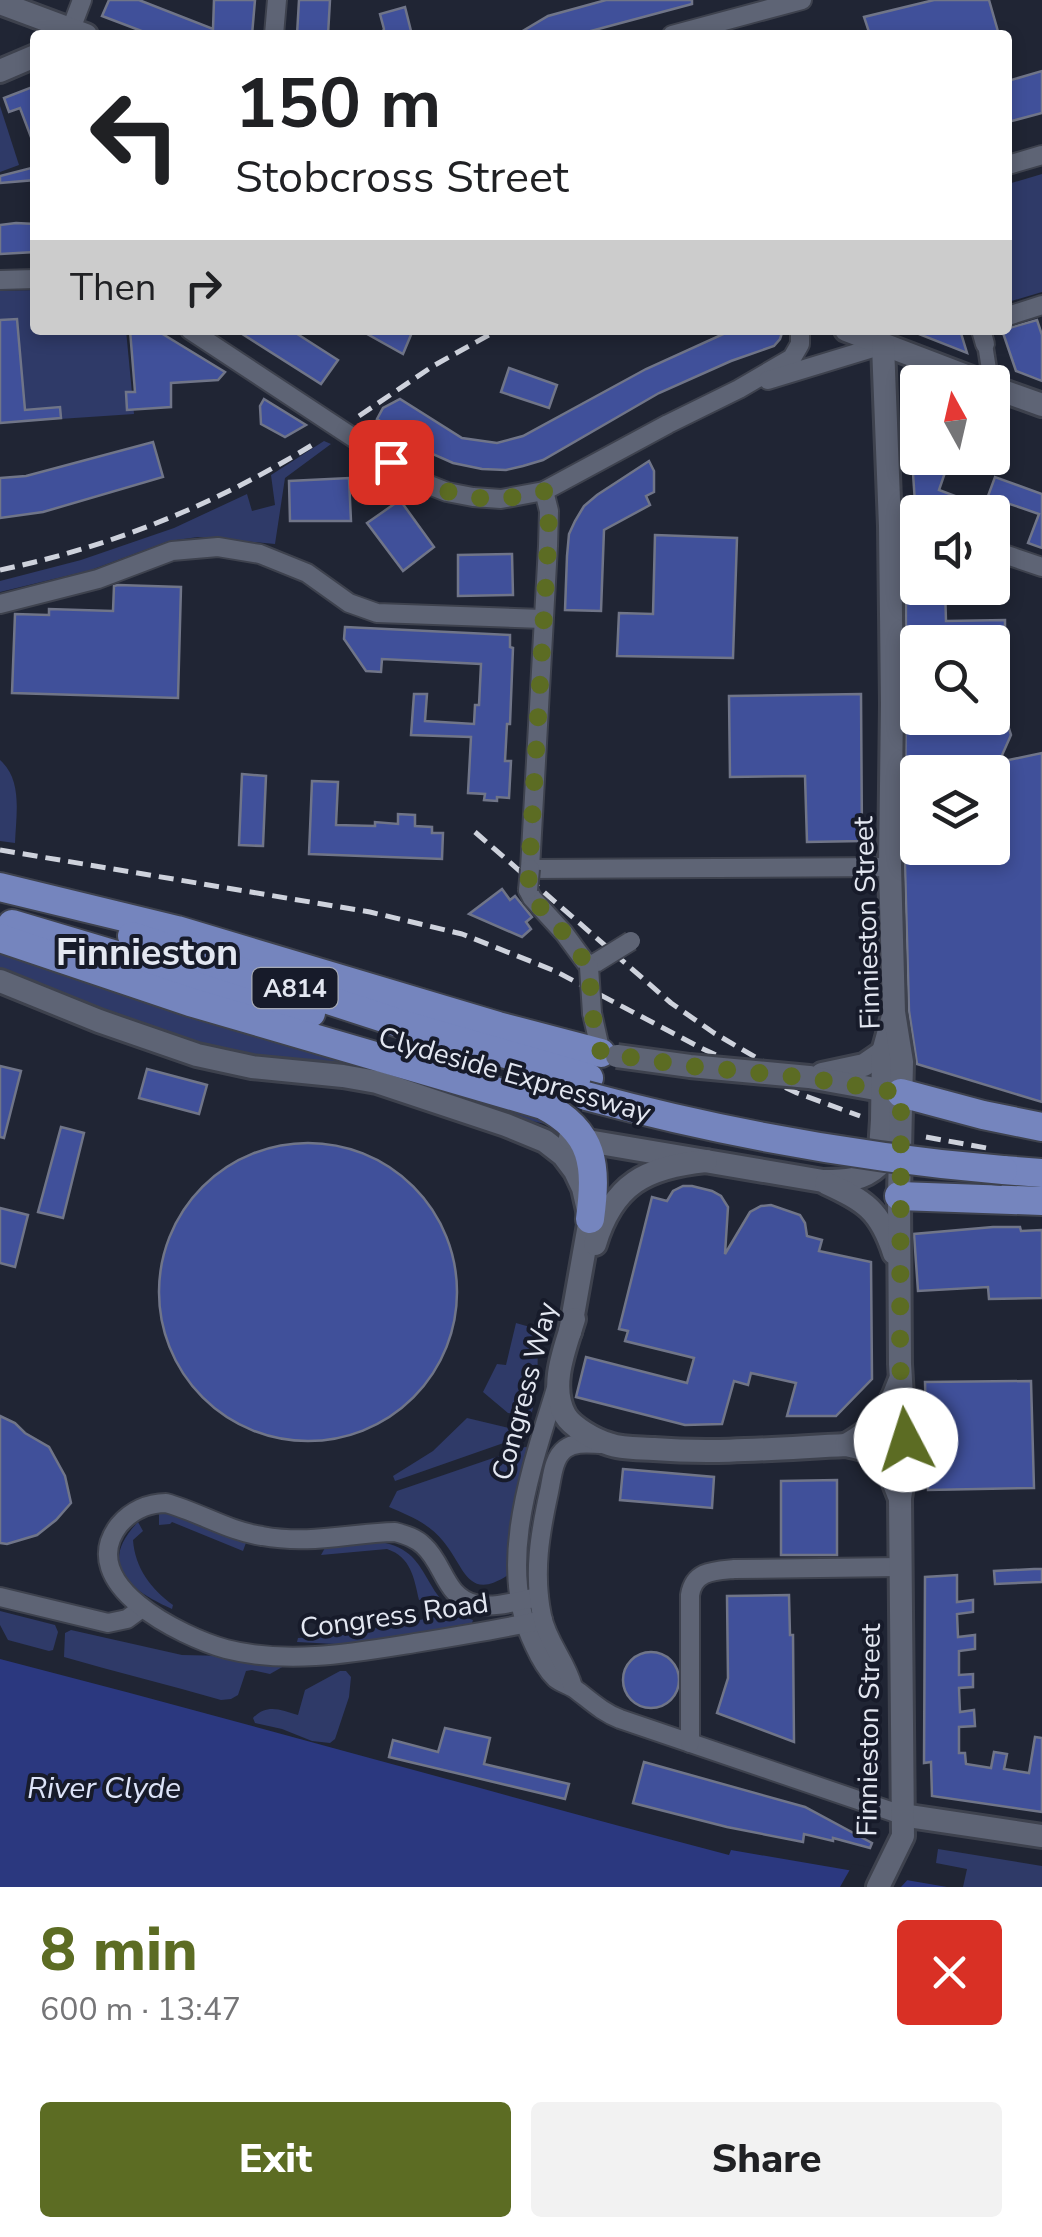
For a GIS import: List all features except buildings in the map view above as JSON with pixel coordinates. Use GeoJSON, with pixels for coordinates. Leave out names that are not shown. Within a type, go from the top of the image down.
{"type":"FeatureCollection","features":[{"type":"Feature","properties":{"kind":"main road"},"geometry":{"type":"LineString","coordinates":[[0,887],[178,930],[479,1021],[598,1071]]}},
{"type":"Feature","properties":{"kind":"main road","name":"Clydeside Expressway"},"geometry":{"type":"LineString","coordinates":[[0,900],[161,945],[408,1026],[598,1071],[701,1107],[1004,1161],[1042,1173]]}},
{"type":"Feature","properties":{"kind":"main road","name":"Clydeside Expressway"},"geometry":{"type":"LineString","coordinates":[[0,921],[426,1050],[598,1071]]}},
{"type":"Feature","properties":{"kind":"main road"},"geometry":{"type":"LineString","coordinates":[[0,938],[190,1002],[543,1105],[572,1124],[591,1156],[594,1176],[590,1219]]}},
{"type":"Feature","properties":{"kind":"main road"},"geometry":{"type":"LineString","coordinates":[[891,1092],[1042,1127]]}},
{"type":"Feature","properties":{"kind":"main road","name":"Clydeside Expressway"},"geometry":{"type":"LineString","coordinates":[[1004,1161],[1042,1154]]}},
{"type":"Feature","properties":{"kind":"main road"},"geometry":{"type":"LineString","coordinates":[[899,1196],[1042,1200]]}},
{"type":"Feature","properties":{"kind":"street"},"geometry":{"type":"LineString","coordinates":[[0,2],[65,30],[82,0]]}},
{"type":"Feature","properties":{"kind":"street"},"geometry":{"type":"LineString","coordinates":[[274,30],[277,0]]}},
{"type":"Feature","properties":{"kind":"street"},"geometry":{"type":"LineString","coordinates":[[696,30],[802,0]]}},
{"type":"Feature","properties":{"kind":"street"},"geometry":{"type":"LineString","coordinates":[[0,71],[30,58]]}},
{"type":"Feature","properties":{"kind":"street"},"geometry":{"type":"LineString","coordinates":[[1012,164],[1042,154]]}},
{"type":"Feature","properties":{"kind":"street"},"geometry":{"type":"LineString","coordinates":[[0,280],[30,279]]}},
{"type":"Feature","properties":{"kind":"street"},"geometry":{"type":"LineString","coordinates":[[1012,315],[1042,306]]}},
{"type":"Feature","properties":{"kind":"street"},"geometry":{"type":"LineString","coordinates":[[198,335],[419,481],[447,492],[500,499],[544,491],[739,389],[792,358],[800,335]]}},
{"type":"Feature","properties":{"kind":"street"},"geometry":{"type":"LineString","coordinates":[[858,335],[937,365]]}},
{"type":"Feature","properties":{"kind":"street"},"geometry":{"type":"LineString","coordinates":[[983,337],[988,365]]}},
{"type":"Feature","properties":{"kind":"street"},"geometry":{"type":"LineString","coordinates":[[739,389],[883,345]]}},
{"type":"Feature","properties":{"kind":"street","name":"Finnieston Street"},"geometry":{"type":"LineString","coordinates":[[878,1887],[903,1836],[900,1498],[906,1461],[899,1196],[891,1092],[901,1047],[894,1012],[890,867],[890,516],[883,345]]}},
{"type":"Feature","properties":{"kind":"street"},"geometry":{"type":"LineString","coordinates":[[1010,392],[1042,405]]}},
{"type":"Feature","properties":{"kind":"street"},"geometry":{"type":"LineString","coordinates":[[544,491],[549,511],[532,845],[536,869],[528,890],[593,964],[592,1013],[598,1071],[690,1066],[809,1078],[891,1092]]}},
{"type":"Feature","properties":{"kind":"street"},"geometry":{"type":"LineString","coordinates":[[890,516],[900,519]]}},
{"type":"Feature","properties":{"kind":"street"},"geometry":{"type":"LineString","coordinates":[[0,604],[98,580],[172,551],[218,547],[276,560],[307,574],[349,603],[377,612],[542,619]]}},
{"type":"Feature","properties":{"kind":"street"},"geometry":{"type":"LineString","coordinates":[[1010,556],[1042,567]]}},
{"type":"Feature","properties":{"kind":"street"},"geometry":{"type":"LineString","coordinates":[[536,869],[890,867]]}},
{"type":"Feature","properties":{"kind":"street"},"geometry":{"type":"LineString","coordinates":[[593,964],[633,941]]}},
{"type":"Feature","properties":{"kind":"street"},"geometry":{"type":"LineString","coordinates":[[0,981],[98,1022],[197,1055],[240,1065],[377,1082],[545,1141],[570,1162],[584,1188],[590,1219],[570,1332]]}},
{"type":"Feature","properties":{"kind":"street"},"geometry":{"type":"LineString","coordinates":[[506,1125],[823,1181],[859,1179],[879,1166],[891,1092],[882,1052],[894,1012]]}},
{"type":"Feature","properties":{"kind":"street"},"geometry":{"type":"LineString","coordinates":[[809,1078],[864,1065],[882,1052]]}},
{"type":"Feature","properties":{"kind":"street","name":"Congress Way"},"geometry":{"type":"LineString","coordinates":[[534,1622],[520,1600],[517,1560],[521,1521],[601,1224],[632,1183],[657,1169],[706,1160]]}},
{"type":"Feature","properties":{"kind":"street"},"geometry":{"type":"LineString","coordinates":[[823,1181],[860,1199],[875,1213],[888,1234],[900,1272]]}},
{"type":"Feature","properties":{"kind":"street"},"geometry":{"type":"LineString","coordinates":[[846,1445],[884,1417],[901,1379]]}},
{"type":"Feature","properties":{"kind":"street"},"geometry":{"type":"LineString","coordinates":[[556,1388],[570,1422],[609,1444],[680,1451],[846,1445],[877,1452],[900,1498]]}},
{"type":"Feature","properties":{"kind":"street","name":"Congress Way"},"geometry":{"type":"LineString","coordinates":[[609,1444],[574,1444],[557,1460],[538,1544],[539,1597],[534,1622],[539,1654],[554,1676],[604,1712],[902,1815]]}},
{"type":"Feature","properties":{"kind":"street","name":"Congress Road"},"geometry":{"type":"LineString","coordinates":[[534,1622],[360,1651],[284,1657],[226,1649],[200,1640],[142,1608],[114,1576],[110,1548],[117,1529],[128,1516],[156,1503],[180,1507],[260,1536],[314,1540],[390,1532],[406,1535],[425,1547],[450,1588],[466,1601],[486,1606],[539,1597]]}},
{"type":"Feature","properties":{"kind":"street"},"geometry":{"type":"LineString","coordinates":[[690,1743],[692,1587],[696,1579],[705,1572],[734,1570],[900,1566]]}},
{"type":"Feature","properties":{"kind":"street"},"geometry":{"type":"LineString","coordinates":[[0,1597],[108,1623],[128,1619],[142,1608]]}},
{"type":"Feature","properties":{"kind":"street"},"geometry":{"type":"LineString","coordinates":[[902,1815],[1042,1836]]}},
{"type":"Feature","properties":{"kind":"shaded area"},"geometry":{"type":"Polygon","coordinates":[[[0,106],[19,165],[0,172],[0,106]]]}},
{"type":"Feature","properties":{"kind":"shaded area"},"geometry":{"type":"Polygon","coordinates":[[[1042,174],[1042,292],[1012,301],[1012,183],[1042,174]]]}},
{"type":"Feature","properties":{"kind":"shaded area"},"geometry":{"type":"Polygon","coordinates":[[[30,290],[30,335],[126,335],[134,414],[0,423],[0,291],[30,290]]]}},
{"type":"Feature","properties":{"kind":"shaded area"},"geometry":{"type":"Polygon","coordinates":[[[324,441],[331,444],[285,478],[275,544],[198,537],[169,541],[91,570],[0,592],[0,581],[81,560],[174,528],[247,494],[252,511],[275,505],[271,475],[324,441]]]}},
{"type":"Feature","properties":{"kind":"shaded area"},"geometry":{"type":"Polygon","coordinates":[[[0,760],[15,788],[15,843],[0,841],[0,760]]]}},
{"type":"Feature","properties":{"kind":"shaded area"},"geometry":{"type":"Polygon","coordinates":[[[0,944],[548,1114],[567,1129],[371,1071],[223,1052],[108,1014],[0,970],[0,944]]]}},
{"type":"Feature","properties":{"kind":"shaded area"},"geometry":{"type":"Polygon","coordinates":[[[516,1323],[537,1329],[537,1384],[531,1416],[508,1413],[483,1392],[497,1364],[506,1365],[516,1323]]]}},
{"type":"Feature","properties":{"kind":"shaded area"},"geometry":{"type":"Polygon","coordinates":[[[467,1418],[522,1431],[521,1437],[395,1481],[393,1476],[433,1451],[467,1418]]]}},
{"type":"Feature","properties":{"kind":"shaded area"},"geometry":{"type":"Polygon","coordinates":[[[531,1448],[509,1552],[508,1575],[494,1582],[484,1585],[468,1578],[432,1530],[389,1507],[397,1491],[531,1448]]]}},
{"type":"Feature","properties":{"kind":"shaded area"},"geometry":{"type":"Polygon","coordinates":[[[159,1513],[171,1513],[247,1540],[243,1551],[172,1522],[159,1525],[159,1513]]]}},
{"type":"Feature","properties":{"kind":"shaded area"},"geometry":{"type":"Polygon","coordinates":[[[138,1522],[143,1531],[133,1540],[137,1560],[151,1585],[173,1605],[172,1609],[132,1585],[119,1564],[126,1537],[138,1522]]]}},
{"type":"Feature","properties":{"kind":"shaded area"},"geometry":{"type":"Polygon","coordinates":[[[368,1541],[390,1544],[406,1552],[442,1600],[455,1612],[473,1620],[471,1626],[354,1645],[297,1642],[298,1638],[333,1636],[436,1617],[426,1599],[419,1600],[410,1569],[395,1553],[387,1549],[321,1555],[326,1546],[368,1541]]]}},
{"type":"Feature","properties":{"kind":"shaded area"},"geometry":{"type":"Polygon","coordinates":[[[0,1611],[55,1625],[58,1632],[53,1650],[8,1640],[0,1625],[0,1611]]]}},
{"type":"Feature","properties":{"kind":"shaded area"},"geometry":{"type":"Polygon","coordinates":[[[71,1630],[182,1655],[227,1656],[284,1666],[270,1674],[246,1671],[238,1695],[221,1700],[64,1657],[65,1633],[71,1630]]]}},
{"type":"Feature","properties":{"kind":"shaded area"},"geometry":{"type":"Polygon","coordinates":[[[340,1671],[351,1677],[349,1697],[335,1739],[330,1743],[255,1723],[253,1718],[258,1713],[269,1709],[298,1715],[305,1690],[340,1671]]]}},
{"type":"Feature","properties":{"kind":"shaded area"},"geometry":{"type":"Polygon","coordinates":[[[938,1849],[1042,1866],[1042,1887],[963,1887],[967,1869],[936,1863],[938,1849]]]}},
{"type":"Feature","properties":{"kind":"water","name":"River Clyde"},"geometry":{"type":"Polygon","coordinates":[[[0,1659],[729,1855],[731,1850],[947,1887],[0,1887],[0,1659]]]}},
{"type":"Feature","properties":{"kind":"pier"},"geometry":{"type":"Polygon","coordinates":[[[853,1864],[912,1875],[901,1887],[840,1887],[853,1864]]]}},
{"type":"Feature","properties":{"kind":"railway"},"geometry":{"type":"LineString","coordinates":[[359,416],[433,366],[489,335]]}},
{"type":"Feature","properties":{"kind":"railway"},"geometry":{"type":"LineString","coordinates":[[0,570],[84,548],[164,520],[242,484],[317,442]]}},
{"type":"Feature","properties":{"kind":"railway"},"geometry":{"type":"LineString","coordinates":[[475,832],[671,1003],[781,1072]]}},
{"type":"Feature","properties":{"kind":"railway"},"geometry":{"type":"LineString","coordinates":[[0,850],[370,912],[462,934],[555,971],[701,1048],[797,1093],[860,1116]]}},
{"type":"Feature","properties":{"kind":"railway"},"geometry":{"type":"LineString","coordinates":[[926,1137],[992,1149]]}},
{"type":"Feature","properties":{"kind":"district","name":"Finnieston"},"geometry":{"type":"Point","coordinates":[147,952]}},
{"type":"Feature","properties":{"kind":"route"},"geometry":{"type":"LineString","coordinates":[[391,462],[419,481],[474,498],[500,499],[544,491],[549,511],[548,546],[528,890],[589,967],[592,1013],[601,1053],[901,1093],[900,1364],[906,1440]]}}]}
